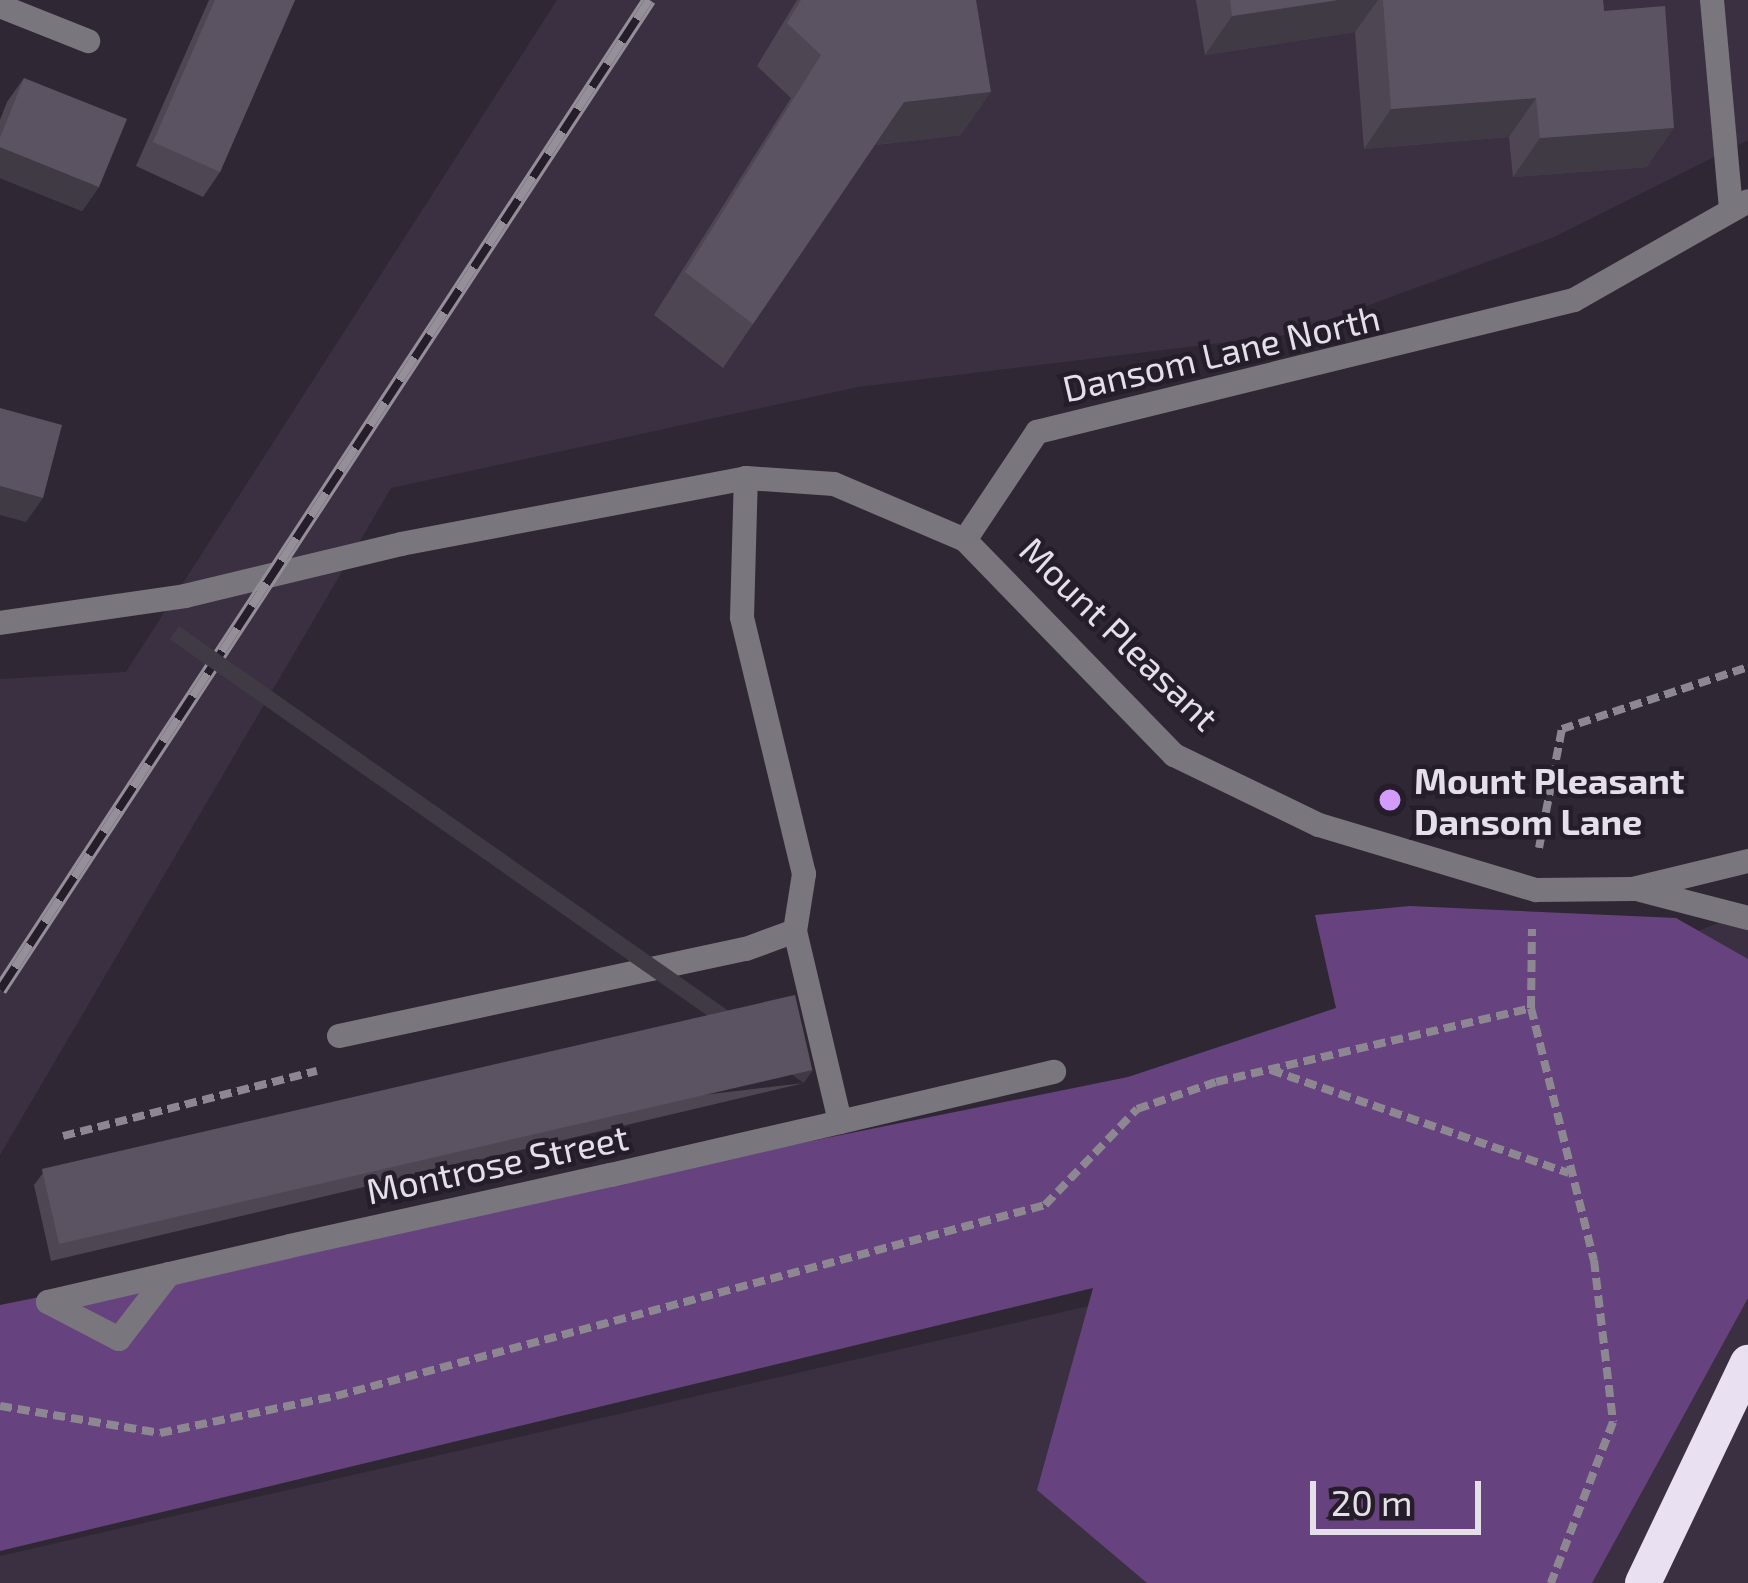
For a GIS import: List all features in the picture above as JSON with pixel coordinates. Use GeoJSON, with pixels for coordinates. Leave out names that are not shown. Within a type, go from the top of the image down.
{"type":"FeatureCollection","features":[{"type":"Feature","properties":{"kind":"highway"},"geometry":{"type":"LineString","coordinates":[[1643,1583],[1748,1363]]}},
{"type":"Feature","properties":{"kind":"street"},"geometry":{"type":"LineString","coordinates":[[1712,0],[1740,206]]}},
{"type":"Feature","properties":{"kind":"street"},"geometry":{"type":"LineString","coordinates":[[0,6],[88,40]]}},
{"type":"Feature","properties":{"kind":"street","name":"Dansom Lane North"},"geometry":{"type":"LineString","coordinates":[[965,541],[1037,432],[1574,300],[1740,206]]}},
{"type":"Feature","properties":{"kind":"street"},"geometry":{"type":"LineString","coordinates":[[746,478],[742,617],[803,874],[795,931],[840,1122]]}},
{"type":"Feature","properties":{"kind":"street"},"geometry":{"type":"LineString","coordinates":[[0,623],[185,596],[401,544],[746,478],[834,484],[965,541]]}},
{"type":"Feature","properties":{"kind":"street","name":"Mount Pleasant"},"geometry":{"type":"LineString","coordinates":[[965,541],[1174,755],[1319,825],[1536,890],[1633,889],[1748,861]]}},
{"type":"Feature","properties":{"kind":"street","name":"Mount Pleasant"},"geometry":{"type":"LineString","coordinates":[[1633,889],[1748,918]]}},
{"type":"Feature","properties":{"kind":"street"},"geometry":{"type":"LineString","coordinates":[[339,1036],[746,949],[795,931]]}},
{"type":"Feature","properties":{"kind":"street","name":"Montrose Street"},"geometry":{"type":"LineString","coordinates":[[169,1274],[1054,1072]]}},
{"type":"Feature","properties":{"kind":"path"},"geometry":{"type":"LineString","coordinates":[[1551,1583],[1613,1422],[1594,1260],[1531,1008],[1542,812],[1562,729],[1748,667]]}},
{"type":"Feature","properties":{"kind":"path"},"geometry":{"type":"LineString","coordinates":[[0,1406],[160,1433],[579,1333],[1045,1205],[1137,1109],[1267,1069],[1531,1008]]}},
{"type":"Feature","properties":{"kind":"path"},"geometry":{"type":"LineString","coordinates":[[63,1136],[317,1072],[339,1036]]}},
{"type":"Feature","properties":{"kind":"path"},"geometry":{"type":"LineString","coordinates":[[1267,1069],[1570,1173]]}},
{"type":"Feature","properties":{"kind":"shaded area"},"geometry":{"type":"Polygon","coordinates":[[[557,0],[1748,0],[1748,140],[1552,238],[1287,335],[858,387],[391,488],[0,1155],[0,679],[126,672],[557,0]]]}},
{"type":"Feature","properties":{"kind":"shaded area"},"geometry":{"type":"Polygon","coordinates":[[[1410,906],[1676,918],[1748,959],[1748,1298],[1592,1583],[1147,1583],[1037,1490],[1093,1288],[0,1551],[0,1305],[1128,1077],[1336,1008],[1315,915],[1410,906]]]}},
{"type":"Feature","properties":{"kind":"shaded area"},"geometry":{"type":"Polygon","coordinates":[[[1748,912],[1748,1583],[0,1583],[0,1556],[1089,1306],[1135,1142],[1748,912]]]}},
{"type":"Feature","properties":{"kind":"building"},"geometry":{"type":"Polygon","coordinates":[[[215,0],[295,0],[220,172],[153,142],[215,0]]]}},
{"type":"Feature","properties":{"kind":"building"},"geometry":{"type":"Polygon","coordinates":[[[801,0],[976,0],[991,92],[904,102],[753,324],[685,272],[821,55],[787,23],[801,0]]]}},
{"type":"Feature","properties":{"kind":"building"},"geometry":{"type":"Polygon","coordinates":[[[1230,0],[1338,0],[1232,16],[1230,0]]]}},
{"type":"Feature","properties":{"kind":"building"},"geometry":{"type":"Polygon","coordinates":[[[1383,0],[1603,0],[1604,11],[1665,6],[1674,128],[1540,138],[1536,98],[1391,109],[1383,0]]]}},
{"type":"Feature","properties":{"kind":"building"},"geometry":{"type":"Polygon","coordinates":[[[24,78],[127,119],[99,187],[0,147],[24,78]]]}},
{"type":"Feature","properties":{"kind":"building"},"geometry":{"type":"Polygon","coordinates":[[[0,408],[62,425],[43,498],[0,486],[0,408]]]}},
{"type":"Feature","properties":{"kind":"building"},"geometry":{"type":"Polygon","coordinates":[[[795,995],[812,1070],[59,1244],[42,1169],[795,995]]]}},
{"type":"Feature","properties":{"kind":"railway"},"geometry":{"type":"LineString","coordinates":[[0,990],[649,0]]}},
{"type":"Feature","properties":{"kind":"place","name":"Mount Pleasant Dansom Lane"},"geometry":{"type":"Point","coordinates":[1390,800]}}]}
